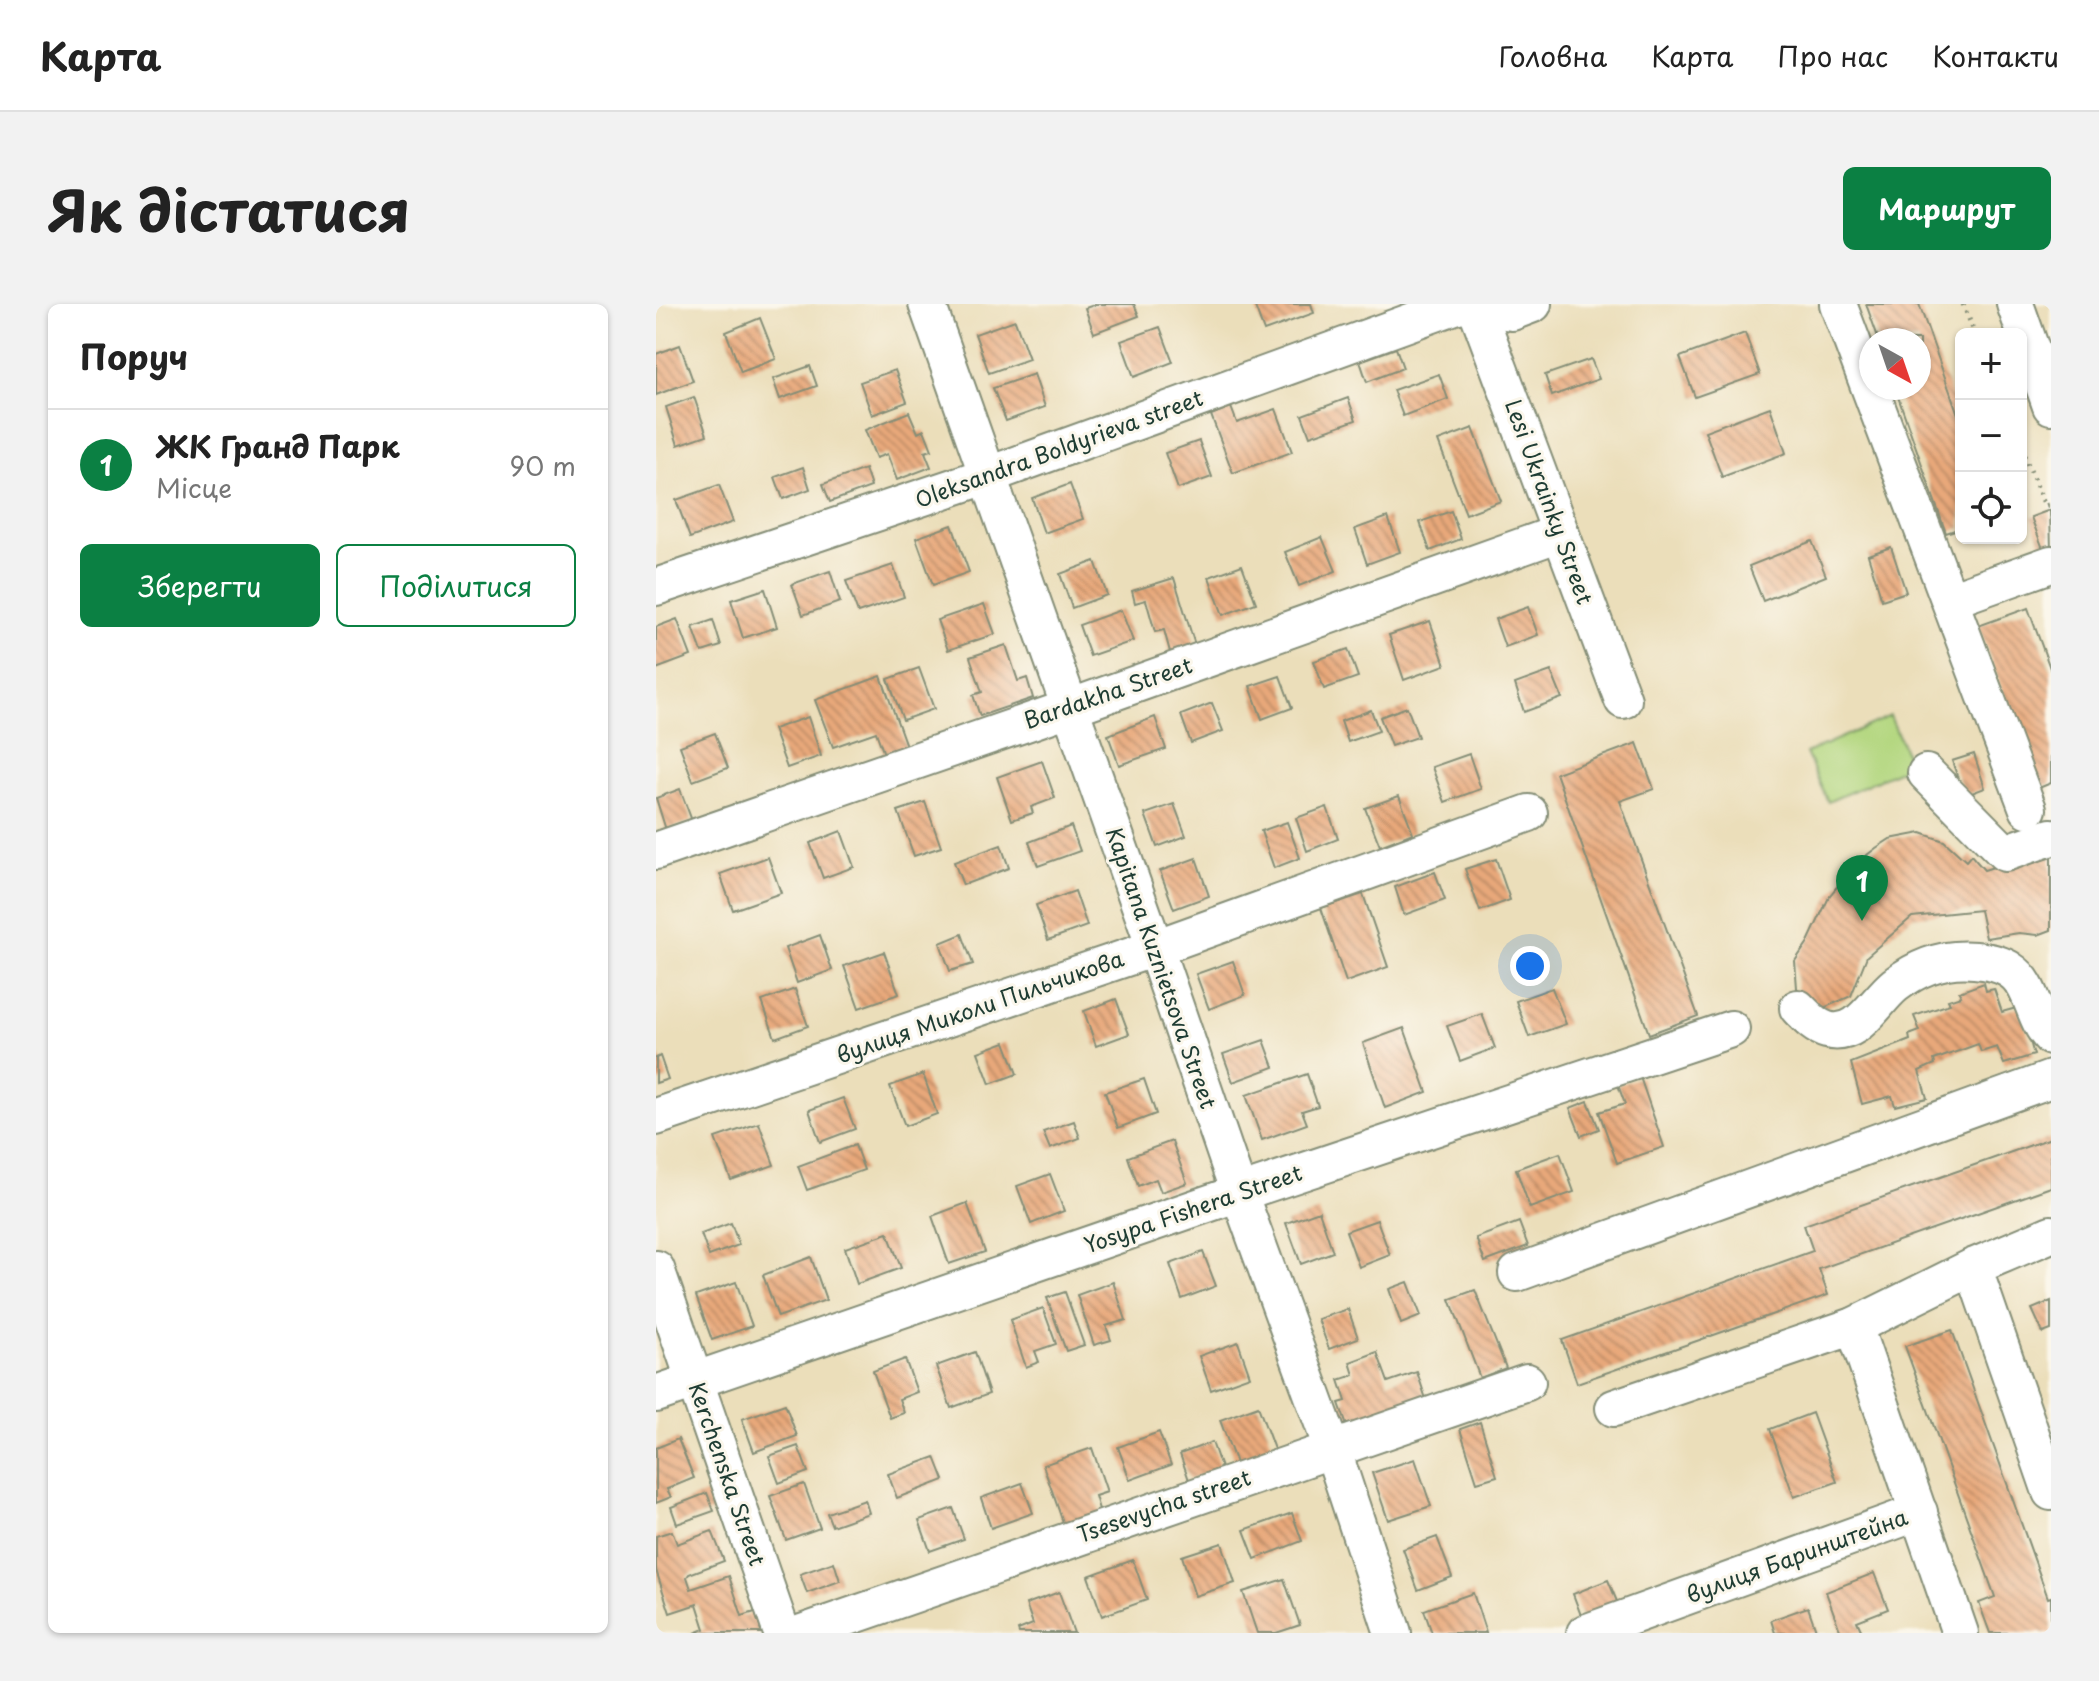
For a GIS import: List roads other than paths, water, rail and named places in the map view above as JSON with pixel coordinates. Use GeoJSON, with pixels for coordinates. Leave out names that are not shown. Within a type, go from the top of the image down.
{"type":"FeatureCollection","features":[{"type":"Feature","properties":{"kind":"street","name":"Kapitana Kuznietsova Street"},"geometry":{"type":"LineString","coordinates":[[927,304],[1239,1193],[1332,1448],[1393,1633]]}},
{"type":"Feature","properties":{"kind":"street","name":"Oleksandra Boldyrieva street"},"geometry":{"type":"LineString","coordinates":[[656,587],[986,476],[1460,304],[1512,312],[1533,304]]}},
{"type":"Feature","properties":{"kind":"street"},"geometry":{"type":"LineString","coordinates":[[1838,304],[2028,809]]}},
{"type":"Feature","properties":{"kind":"street"},"geometry":{"type":"LineString","coordinates":[[2015,304],[2051,406]]}},
{"type":"Feature","properties":{"kind":"street","name":"Lesi Ukrainky Street"},"geometry":{"type":"LineString","coordinates":[[1476,305],[1623,700]]}},
{"type":"Feature","properties":{"kind":"street","name":"Bardakha Street"},"geometry":{"type":"LineString","coordinates":[[656,851],[1560,533]]}},
{"type":"Feature","properties":{"kind":"street"},"geometry":{"type":"LineString","coordinates":[[1950,600],[2051,564]]}},
{"type":"Feature","properties":{"kind":"street"},"geometry":{"type":"LineString","coordinates":[[1926,773],[2005,853],[2051,837]]}},
{"type":"Feature","properties":{"kind":"street","name":"вулиця Миколи Пильчикова"},"geometry":{"type":"LineString","coordinates":[[656,1117],[1155,948],[1529,813]]}},
{"type":"Feature","properties":{"kind":"street"},"geometry":{"type":"LineString","coordinates":[[1798,1008],[1812,1022],[1828,1031],[1848,1029],[1868,1015],[1892,987],[1923,967],[1958,958],[1990,962],[2011,970],[2025,986],[2034,1009],[2051,1037]]}},
{"type":"Feature","properties":{"kind":"street","name":"Yosypa Fishera Street"},"geometry":{"type":"LineString","coordinates":[[656,1394],[1239,1193],[1731,1029]]}},
{"type":"Feature","properties":{"kind":"street"},"geometry":{"type":"LineString","coordinates":[[1517,1273],[2051,1079]]}},
{"type":"Feature","properties":{"kind":"street"},"geometry":{"type":"LineString","coordinates":[[1614,1408],[1854,1326],[1973,1267],[2051,1234]]}},
{"type":"Feature","properties":{"kind":"street"},"geometry":{"type":"LineString","coordinates":[[1973,1267],[2051,1492]]}},
{"type":"Feature","properties":{"kind":"street","name":"Kerchenska Street"},"geometry":{"type":"LineString","coordinates":[[656,1269],[782,1633]]}},
{"type":"Feature","properties":{"kind":"street"},"geometry":{"type":"LineString","coordinates":[[1854,1326],[1960,1633]]}},
{"type":"Feature","properties":{"kind":"street","name":"Tsesevycha street"},"geometry":{"type":"LineString","coordinates":[[802,1633],[1527,1382]]}},
{"type":"Feature","properties":{"kind":"street","name":"вулиця Баринштейна"},"geometry":{"type":"LineString","coordinates":[[1585,1633],[1919,1512]]}},
{"type":"Feature","properties":{"kind":"place","name":"ЖК Гранд Парк"},"geometry":{"type":"Point","coordinates":[1862,921]}}]}
